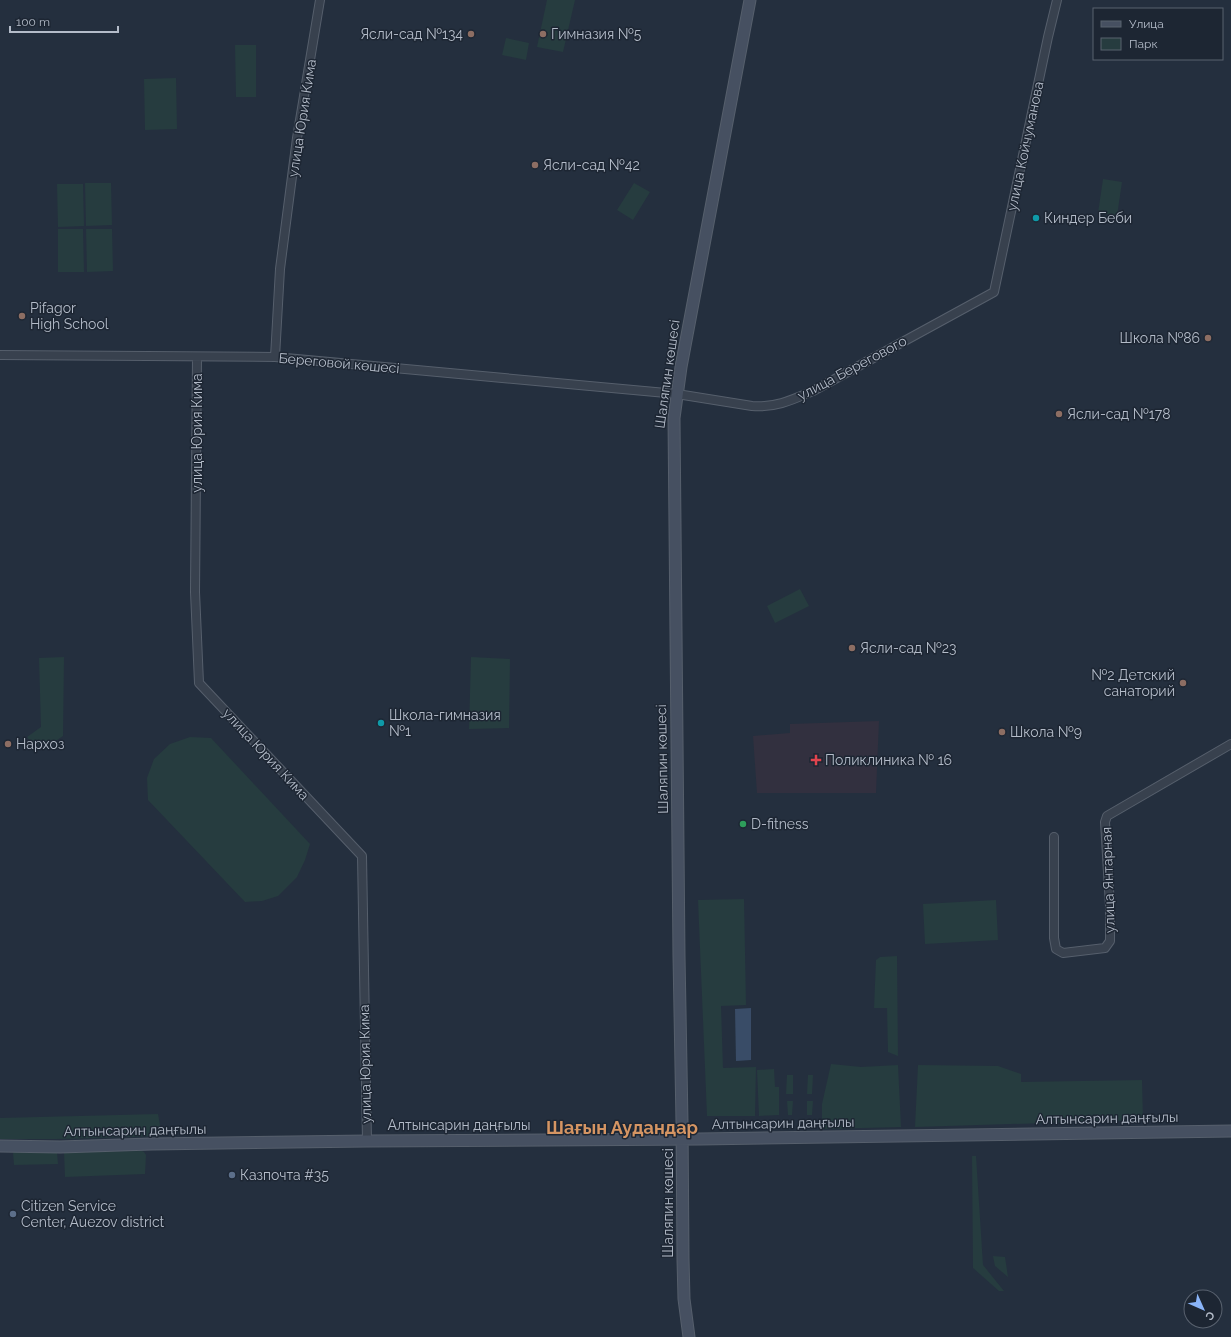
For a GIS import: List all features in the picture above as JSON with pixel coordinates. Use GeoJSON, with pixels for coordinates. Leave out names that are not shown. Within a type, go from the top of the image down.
{"type":"FeatureCollection","features":[{"type":"Feature","properties":{"kind":"main road","name":"Шаляпин көшесі"},"geometry":{"type":"LineString","coordinates":[[689,1337],[684,1298],[683,1259],[673,434],[677,394],[714,185],[750,0]]}},
{"type":"Feature","properties":{"kind":"main road","name":"Алтынсарин даңғылы"},"geometry":{"type":"LineString","coordinates":[[0,1146],[60,1147],[151,1144],[367,1141],[682,1139],[1231,1131]]}},
{"type":"Feature","properties":{"kind":"street","name":"улица Юрия Кима"},"geometry":{"type":"LineString","coordinates":[[275,357],[282,254],[297,138],[320,0]]}},
{"type":"Feature","properties":{"kind":"street","name":"улица Койчуманова"},"geometry":{"type":"LineString","coordinates":[[994,292],[1048,37],[1058,0]]}},
{"type":"Feature","properties":{"kind":"street","name":"улица Берегового"},"geometry":{"type":"LineString","coordinates":[[677,394],[763,407],[786,403],[813,391],[994,292]]}},
{"type":"Feature","properties":{"kind":"street","name":"Береговой көшесі"},"geometry":{"type":"LineString","coordinates":[[0,355],[275,357],[677,394]]}},
{"type":"Feature","properties":{"kind":"street","name":"улица Юрия Кима"},"geometry":{"type":"LineString","coordinates":[[197,357],[195,592],[199,683],[362,856],[367,1141]]}},
{"type":"Feature","properties":{"kind":"street","name":"улица Янтарная"},"geometry":{"type":"LineString","coordinates":[[1054,837],[1054,938],[1056,949],[1063,953],[1105,948],[1110,941],[1110,906],[1105,822],[1107,816],[1231,744]]}},
{"type":"Feature","properties":{"kind":"shaded area","name":"Поликлиника № 16"},"geometry":{"type":"Polygon","coordinates":[[[879,721],[876,793],[757,793],[753,736],[790,733],[790,724],[879,721]]]}},
{"type":"Feature","properties":{"kind":"green space"},"geometry":{"type":"Polygon","coordinates":[[[547,0],[575,0],[563,52],[537,47],[547,0]]]}},
{"type":"Feature","properties":{"kind":"green space"},"geometry":{"type":"Polygon","coordinates":[[[506,38],[529,43],[526,60],[502,55],[506,38]]]}},
{"type":"Feature","properties":{"kind":"green space"},"geometry":{"type":"Polygon","coordinates":[[[235,45],[256,45],[256,97],[236,97],[235,45]]]}},
{"type":"Feature","properties":{"kind":"green space"},"geometry":{"type":"Polygon","coordinates":[[[176,78],[177,129],[145,130],[144,79],[176,78]]]}},
{"type":"Feature","properties":{"kind":"green space"},"geometry":{"type":"Polygon","coordinates":[[[1103,179],[1122,182],[1117,216],[1098,213],[1103,179]]]}},
{"type":"Feature","properties":{"kind":"green space"},"geometry":{"type":"Polygon","coordinates":[[[85,183],[111,183],[112,225],[86,226],[85,183]]]}},
{"type":"Feature","properties":{"kind":"green space"},"geometry":{"type":"Polygon","coordinates":[[[634,183],[650,192],[633,220],[617,210],[634,183]]]}},
{"type":"Feature","properties":{"kind":"green space"},"geometry":{"type":"Polygon","coordinates":[[[57,184],[83,184],[84,226],[58,227],[57,184]]]}},
{"type":"Feature","properties":{"kind":"green space"},"geometry":{"type":"Polygon","coordinates":[[[58,229],[83,229],[84,272],[58,272],[58,229]]]}},
{"type":"Feature","properties":{"kind":"green space"},"geometry":{"type":"Polygon","coordinates":[[[86,229],[112,229],[113,271],[87,272],[86,229]]]}},
{"type":"Feature","properties":{"kind":"green space"},"geometry":{"type":"Polygon","coordinates":[[[800,589],[809,606],[775,623],[767,606],[800,589]]]}},
{"type":"Feature","properties":{"kind":"green space"},"geometry":{"type":"Polygon","coordinates":[[[64,657],[63,736],[57,740],[35,745],[27,737],[41,727],[39,658],[64,657]]]}},
{"type":"Feature","properties":{"kind":"green space"},"geometry":{"type":"Polygon","coordinates":[[[471,657],[510,659],[509,728],[469,729],[471,657]]]}},
{"type":"Feature","properties":{"kind":"green space"},"geometry":{"type":"Polygon","coordinates":[[[190,737],[211,738],[310,844],[305,860],[297,877],[278,896],[262,901],[245,902],[148,800],[147,778],[154,759],[170,744],[190,737]]]}},
{"type":"Feature","properties":{"kind":"green space"},"geometry":{"type":"Polygon","coordinates":[[[744,899],[746,1005],[721,1006],[723,1068],[756,1067],[755,1116],[707,1116],[698,900],[744,899]]]}},
{"type":"Feature","properties":{"kind":"green space"},"geometry":{"type":"Polygon","coordinates":[[[996,900],[998,940],[925,944],[923,904],[996,900]]]}},
{"type":"Feature","properties":{"kind":"green space"},"geometry":{"type":"Polygon","coordinates":[[[897,956],[898,1056],[888,1052],[887,1008],[874,1008],[876,960],[880,957],[897,956]]]}},
{"type":"Feature","properties":{"kind":"green space"},"geometry":{"type":"Polygon","coordinates":[[[831,1064],[861,1067],[898,1065],[901,1127],[822,1129],[822,1104],[831,1064]]]}},
{"type":"Feature","properties":{"kind":"green space"},"geometry":{"type":"Polygon","coordinates":[[[918,1065],[998,1066],[1021,1074],[1021,1082],[1142,1080],[1143,1120],[915,1127],[918,1065]]]}},
{"type":"Feature","properties":{"kind":"green space"},"geometry":{"type":"Polygon","coordinates":[[[774,1069],[775,1087],[779,1087],[779,1115],[759,1116],[757,1070],[774,1069]]]}},
{"type":"Feature","properties":{"kind":"green space"},"geometry":{"type":"Polygon","coordinates":[[[787,1075],[793,1075],[793,1094],[786,1094],[787,1075]]]}},
{"type":"Feature","properties":{"kind":"green space"},"geometry":{"type":"Polygon","coordinates":[[[808,1075],[813,1075],[812,1094],[807,1094],[808,1075]]]}},
{"type":"Feature","properties":{"kind":"green space"},"geometry":{"type":"Polygon","coordinates":[[[787,1101],[793,1101],[792,1115],[788,1115],[787,1101]]]}},
{"type":"Feature","properties":{"kind":"green space"},"geometry":{"type":"Polygon","coordinates":[[[807,1101],[813,1101],[812,1115],[807,1115],[807,1101]]]}},
{"type":"Feature","properties":{"kind":"green space"},"geometry":{"type":"Polygon","coordinates":[[[158,1114],[162,1136],[0,1139],[0,1118],[158,1114]]]}},
{"type":"Feature","properties":{"kind":"green space"},"geometry":{"type":"Polygon","coordinates":[[[142,1151],[146,1155],[145,1174],[65,1177],[64,1152],[142,1151]]]}},
{"type":"Feature","properties":{"kind":"green space"},"geometry":{"type":"Polygon","coordinates":[[[13,1152],[57,1152],[58,1164],[14,1165],[13,1152]]]}},
{"type":"Feature","properties":{"kind":"green space"},"geometry":{"type":"Polygon","coordinates":[[[972,1156],[976,1156],[983,1265],[1004,1291],[999,1291],[973,1268],[972,1156]]]}},
{"type":"Feature","properties":{"kind":"green space"},"geometry":{"type":"Polygon","coordinates":[[[993,1256],[1005,1257],[1008,1277],[995,1266],[993,1256]]]}},
{"type":"Feature","properties":{"kind":"water"},"geometry":{"type":"Polygon","coordinates":[[[751,1008],[751,1060],[736,1061],[735,1009],[751,1008]]]}},
{"type":"Feature","properties":{"kind":"place","name":"Ясли-сад №134"},"geometry":{"type":"Point","coordinates":[471,34]}},
{"type":"Feature","properties":{"kind":"place","name":"Гимназия №5"},"geometry":{"type":"Point","coordinates":[543,34]}},
{"type":"Feature","properties":{"kind":"place","name":"Ясли-сад №42"},"geometry":{"type":"Point","coordinates":[535,165]}},
{"type":"Feature","properties":{"kind":"place","name":"Киндер Беби"},"geometry":{"type":"Point","coordinates":[1036,218]}},
{"type":"Feature","properties":{"kind":"place","name":"Pifagor High School"},"geometry":{"type":"Point","coordinates":[22,316]}},
{"type":"Feature","properties":{"kind":"place","name":"Школа №86"},"geometry":{"type":"Point","coordinates":[1208,338]}},
{"type":"Feature","properties":{"kind":"place","name":"Ясли-сад №178"},"geometry":{"type":"Point","coordinates":[1059,414]}},
{"type":"Feature","properties":{"kind":"place","name":"Ясли-сад №23"},"geometry":{"type":"Point","coordinates":[852,648]}},
{"type":"Feature","properties":{"kind":"place","name":"№2 Детский санаторий"},"geometry":{"type":"Point","coordinates":[1183,683]}},
{"type":"Feature","properties":{"kind":"place","name":"Школа-гимназия №1"},"geometry":{"type":"Point","coordinates":[381,723]}},
{"type":"Feature","properties":{"kind":"place","name":"Школа №9"},"geometry":{"type":"Point","coordinates":[1002,732]}},
{"type":"Feature","properties":{"kind":"place","name":"Нархоз"},"geometry":{"type":"Point","coordinates":[8,744]}},
{"type":"Feature","properties":{"kind":"place","name":"Поликлиника № 16"},"geometry":{"type":"Point","coordinates":[816,760]}},
{"type":"Feature","properties":{"kind":"place","name":"D-fitness"},"geometry":{"type":"Point","coordinates":[743,824]}},
{"type":"Feature","properties":{"kind":"place","name":"Казпочта #35"},"geometry":{"type":"Point","coordinates":[232,1175]}},
{"type":"Feature","properties":{"kind":"place","name":"Citizen Service Center, Auezov district"},"geometry":{"type":"Point","coordinates":[13,1214]}},
{"type":"Feature","properties":{"kind":"district","name":"Шағын Аудандар"},"geometry":{"type":"Point","coordinates":[622,1127]}}]}
